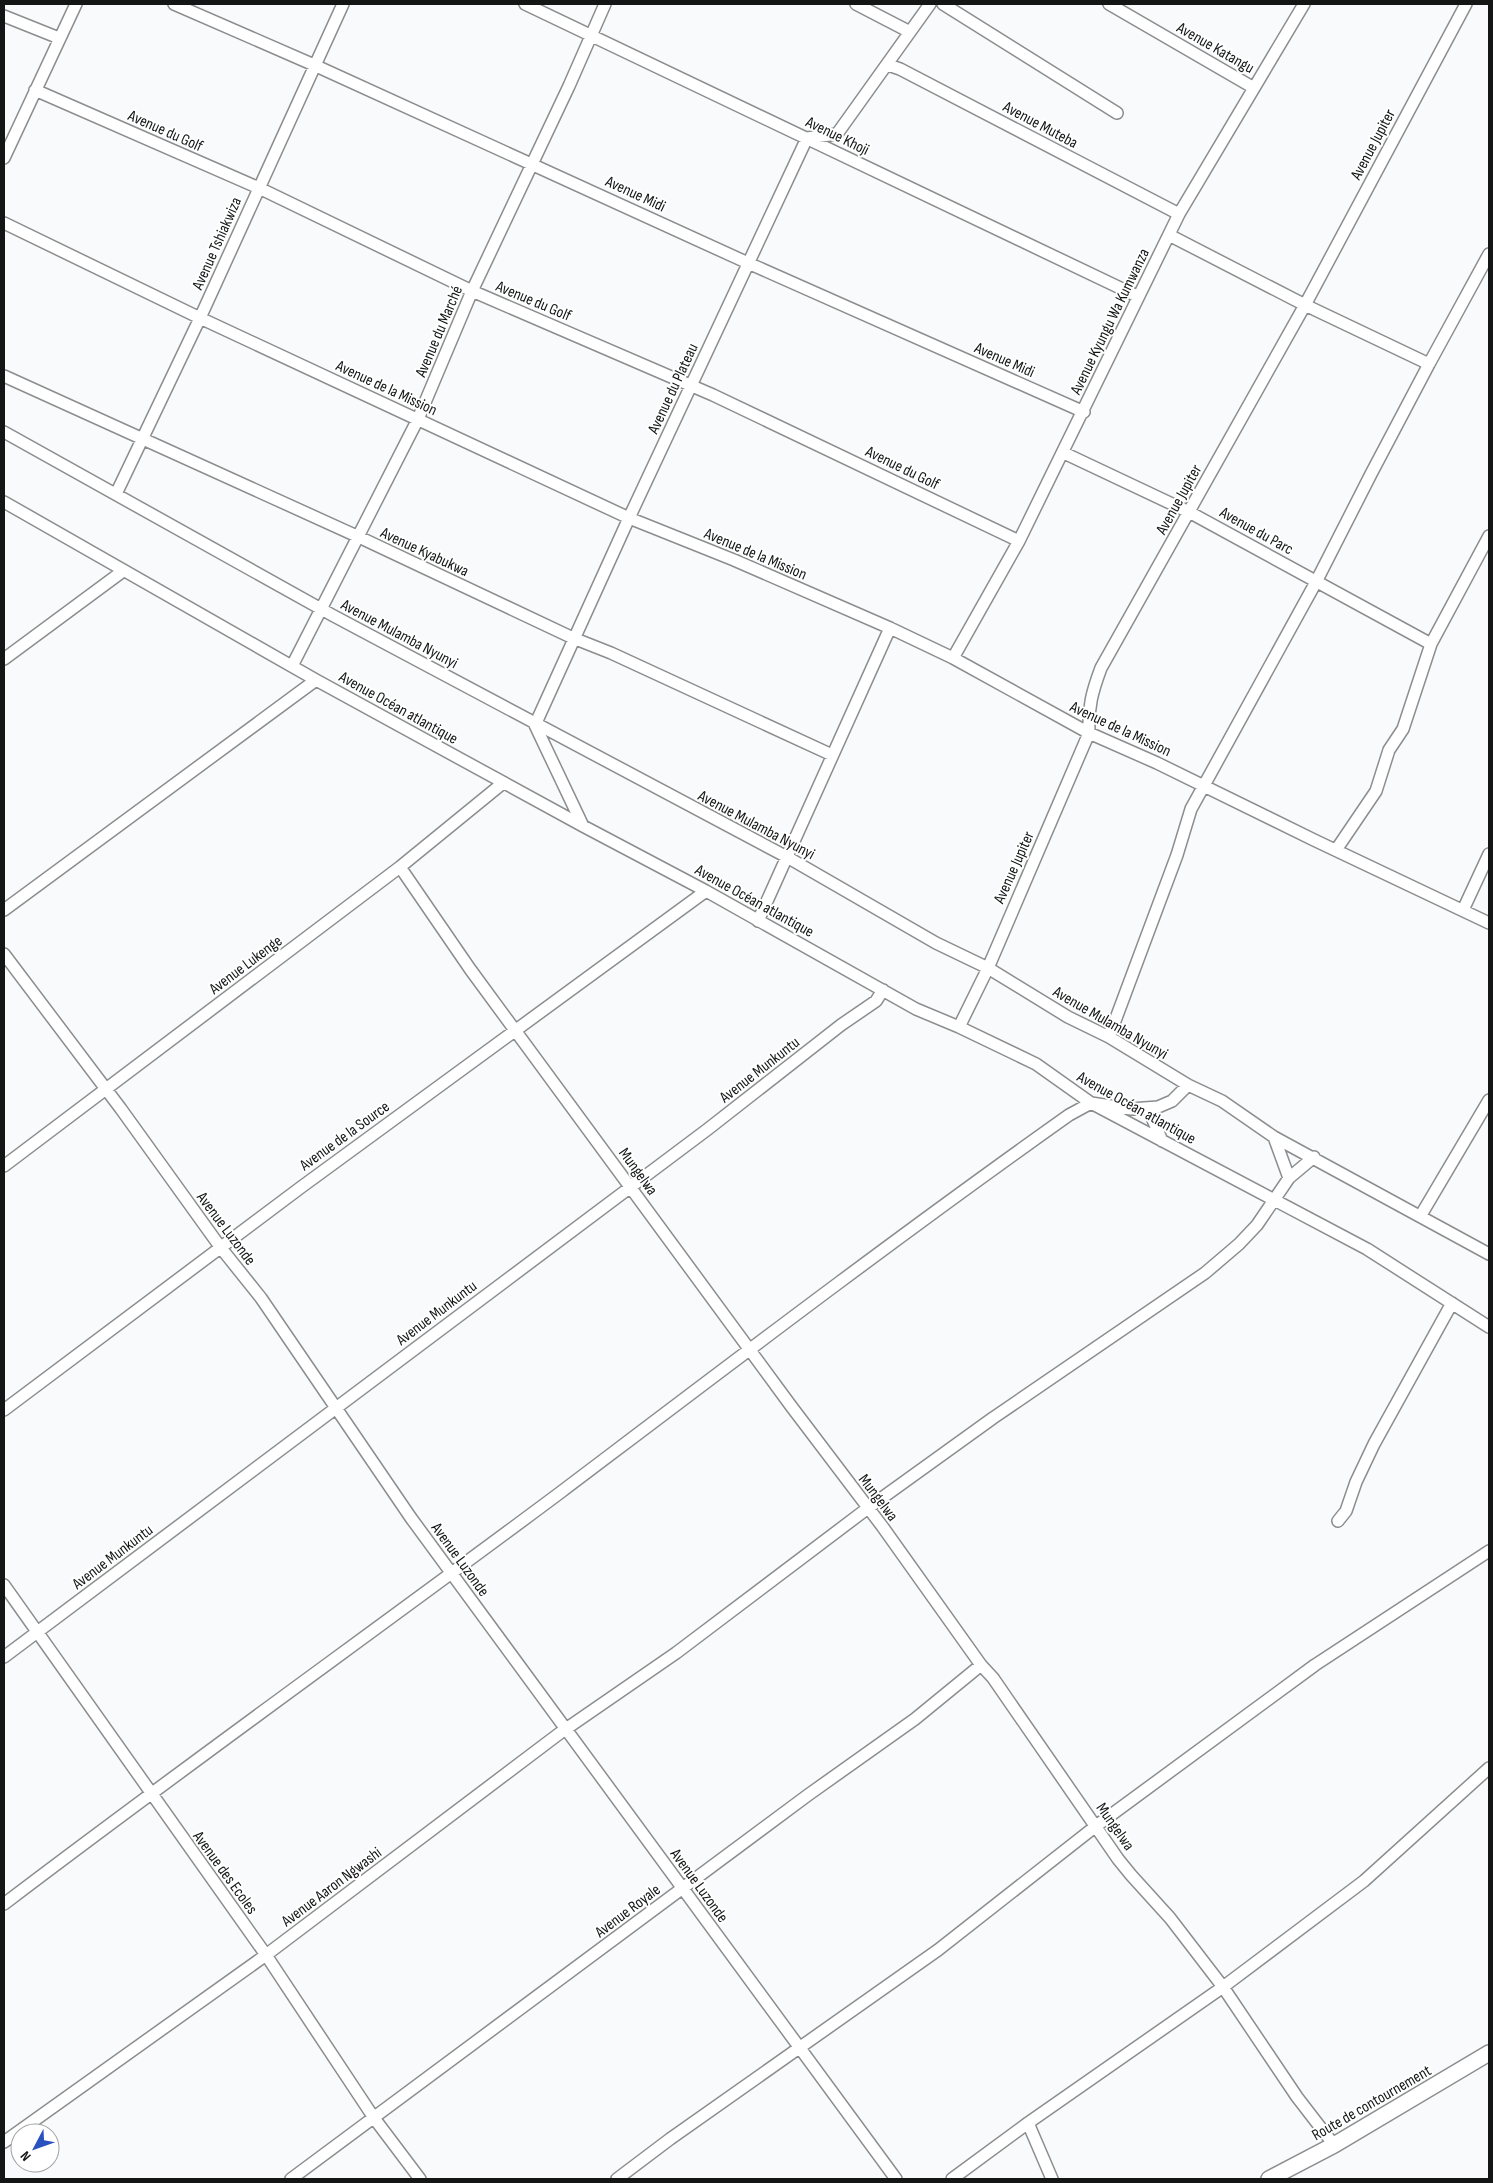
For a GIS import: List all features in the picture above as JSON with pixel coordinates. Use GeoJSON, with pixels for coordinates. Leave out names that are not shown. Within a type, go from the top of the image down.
{"type":"FeatureCollection","features":[{"type":"Feature","properties":{"kind":"street"},"geometry":{"type":"LineString","coordinates":[[4,158],[76,4]]}},
{"type":"Feature","properties":{"kind":"street","name":"Avenue Midi"},"geometry":{"type":"LineString","coordinates":[[174,4],[314,65],[748,263],[1084,412]]}},
{"type":"Feature","properties":{"kind":"street","name":"Avenue Tshiakwiza"},"geometry":{"type":"LineString","coordinates":[[116,494],[200,318],[343,4]]}},
{"type":"Feature","properties":{"kind":"street","name":"Avenue Khoji"},"geometry":{"type":"LineString","coordinates":[[525,4],[1138,296]]}},
{"type":"Feature","properties":{"kind":"street","name":"Avenue du Marché"},"geometry":{"type":"LineString","coordinates":[[292,666],[418,419],[472,291],[592,36],[605,4]]}},
{"type":"Feature","properties":{"kind":"street"},"geometry":{"type":"LineString","coordinates":[[856,4],[910,32]]}},
{"type":"Feature","properties":{"kind":"street"},"geometry":{"type":"LineString","coordinates":[[807,138],[837,134],[930,4]]}},
{"type":"Feature","properties":{"kind":"street"},"geometry":{"type":"LineString","coordinates":[[943,4],[1117,113]]}},
{"type":"Feature","properties":{"kind":"street","name":"Avenue Katangu"},"geometry":{"type":"LineString","coordinates":[[1109,4],[1254,88]]}},
{"type":"Feature","properties":{"kind":"street","name":"Avenue Kyungu Wa Kumwanza"},"geometry":{"type":"LineString","coordinates":[[952,658],[1019,541],[1064,453],[1138,296],[1180,214],[1304,4]]}},
{"type":"Feature","properties":{"kind":"street","name":"Avenue Jupiter"},"geometry":{"type":"LineString","coordinates":[[959,1027],[988,968],[1089,733],[1088,711],[1092,690],[1101,668],[1305,305],[1466,4]]}},
{"type":"Feature","properties":{"kind":"street"},"geometry":{"type":"LineString","coordinates":[[4,16],[59,38]]}},
{"type":"Feature","properties":{"kind":"street","name":"Avenue Muteba"},"geometry":{"type":"LineString","coordinates":[[888,65],[900,69],[1180,214]]}},
{"type":"Feature","properties":{"kind":"street","name":"Avenue du Golf"},"geometry":{"type":"LineString","coordinates":[[35,90],[259,188],[472,291],[691,386],[1019,541]]}},
{"type":"Feature","properties":{"kind":"street","name":"Avenue du Plateau"},"geometry":{"type":"LineString","coordinates":[[536,725],[629,518],[807,138]]}},
{"type":"Feature","properties":{"kind":"street","name":"Avenue de la Mission"},"geometry":{"type":"LineString","coordinates":[[4,223],[200,318],[629,518],[734,560],[890,628],[952,658],[1089,733],[1157,762],[1203,786],[1489,923]]}},
{"type":"Feature","properties":{"kind":"street"},"geometry":{"type":"LineString","coordinates":[[1169,235],[1305,305],[1429,364]]}},
{"type":"Feature","properties":{"kind":"street"},"geometry":{"type":"LineString","coordinates":[[1108,1037],[1177,854],[1191,809],[1316,582],[1429,364],[1489,254]]}},
{"type":"Feature","properties":{"kind":"street","name":"Avenue Kyabukwa"},"geometry":{"type":"LineString","coordinates":[[4,376],[832,755]]}},
{"type":"Feature","properties":{"kind":"street","name":"Avenue Mulamba Nyunyi"},"geometry":{"type":"LineString","coordinates":[[4,432],[321,609],[787,858],[936,943],[988,968],[1068,1017],[1108,1037],[1188,1085],[1222,1101],[1274,1137],[1421,1215],[1489,1254]]}},
{"type":"Feature","properties":{"kind":"street","name":"Avenue du Parc"},"geometry":{"type":"LineString","coordinates":[[1064,453],[1189,512],[1431,644]]}},
{"type":"Feature","properties":{"kind":"street","name":"Avenue Océan atlantique"},"geometry":{"type":"LineString","coordinates":[[4,502],[316,680],[706,891],[916,1009],[959,1027],[1036,1064],[1092,1103],[1367,1249],[1489,1327]]}},
{"type":"Feature","properties":{"kind":"street"},"geometry":{"type":"LineString","coordinates":[[1336,850],[1376,791],[1390,750],[1403,729],[1431,644],[1489,536]]}},
{"type":"Feature","properties":{"kind":"street"},"geometry":{"type":"LineString","coordinates":[[4,659],[123,571]]}},
{"type":"Feature","properties":{"kind":"street"},"geometry":{"type":"LineString","coordinates":[[758,921],[890,628]]}},
{"type":"Feature","properties":{"kind":"street"},"geometry":{"type":"LineString","coordinates":[[4,910],[316,680]]}},
{"type":"Feature","properties":{"kind":"street"},"geometry":{"type":"LineString","coordinates":[[536,725],[583,826]]}},
{"type":"Feature","properties":{"kind":"street","name":"Avenue Lukenge"},"geometry":{"type":"LineString","coordinates":[[4,1166],[400,867],[503,782]]}},
{"type":"Feature","properties":{"kind":"street"},"geometry":{"type":"LineString","coordinates":[[1463,910],[1489,854]]}},
{"type":"Feature","properties":{"kind":"street","name":"Mungelwa"},"geometry":{"type":"LineString","coordinates":[[400,867],[465,962],[868,1508],[981,1665],[993,1678],[1130,1876],[1170,1918],[1224,1987],[1297,2097],[1334,2145]]}},
{"type":"Feature","properties":{"kind":"street","name":"Avenue de la Source"},"geometry":{"type":"LineString","coordinates":[[4,1410],[300,1188],[706,891]]}},
{"type":"Feature","properties":{"kind":"street","name":"Avenue Luzonde"},"geometry":{"type":"LineString","coordinates":[[4,954],[221,1248],[261,1298],[411,1518],[896,2179]]}},
{"type":"Feature","properties":{"kind":"street","name":"Avenue Munkuntu"},"geometry":{"type":"LineString","coordinates":[[4,1657],[631,1186],[841,1025],[876,1001],[883,990]]}},
{"type":"Feature","properties":{"kind":"street"},"geometry":{"type":"LineString","coordinates":[[4,1904],[150,1793],[1054,1125],[1080,1108],[1092,1103],[1132,1109],[1148,1108],[1172,1101],[1188,1085]]}},
{"type":"Feature","properties":{"kind":"street"},"geometry":{"type":"LineString","coordinates":[[1421,1215],[1489,1100]]}},
{"type":"Feature","properties":{"kind":"street"},"geometry":{"type":"LineString","coordinates":[[1148,1108],[1162,1141]]}},
{"type":"Feature","properties":{"kind":"street"},"geometry":{"type":"LineString","coordinates":[[1274,1137],[1288,1178],[1314,1157]]}},
{"type":"Feature","properties":{"kind":"street","name":"Avenue Aaron Ngwashi"},"geometry":{"type":"LineString","coordinates":[[4,2142],[266,1955],[566,1729],[676,1653],[868,1508],[993,1418],[1205,1273],[1239,1244],[1257,1225],[1276,1199],[1288,1178]]}},
{"type":"Feature","properties":{"kind":"street"},"geometry":{"type":"LineString","coordinates":[[1338,1521],[1346,1511],[1356,1482],[1374,1444],[1452,1303]]}},
{"type":"Feature","properties":{"kind":"street"},"geometry":{"type":"LineString","coordinates":[[617,2179],[670,2139],[938,1950],[1096,1826],[1315,1665],[1489,1551]]}},
{"type":"Feature","properties":{"kind":"street","name":"Avenue des Ecoles"},"geometry":{"type":"LineString","coordinates":[[4,1585],[266,1955],[374,2118],[420,2179]]}},
{"type":"Feature","properties":{"kind":"street","name":"Avenue Royale"},"geometry":{"type":"LineString","coordinates":[[291,2179],[808,1795],[915,1719],[981,1665]]}},
{"type":"Feature","properties":{"kind":"street"},"geometry":{"type":"LineString","coordinates":[[952,2179],[1028,2123],[1224,1987],[1364,1881],[1489,1768]]}},
{"type":"Feature","properties":{"kind":"street","name":"Route de contournement"},"geometry":{"type":"LineString","coordinates":[[1269,2179],[1334,2145],[1489,2053]]}},
{"type":"Feature","properties":{"kind":"street"},"geometry":{"type":"LineString","coordinates":[[1028,2123],[1052,2179]]}}]}
